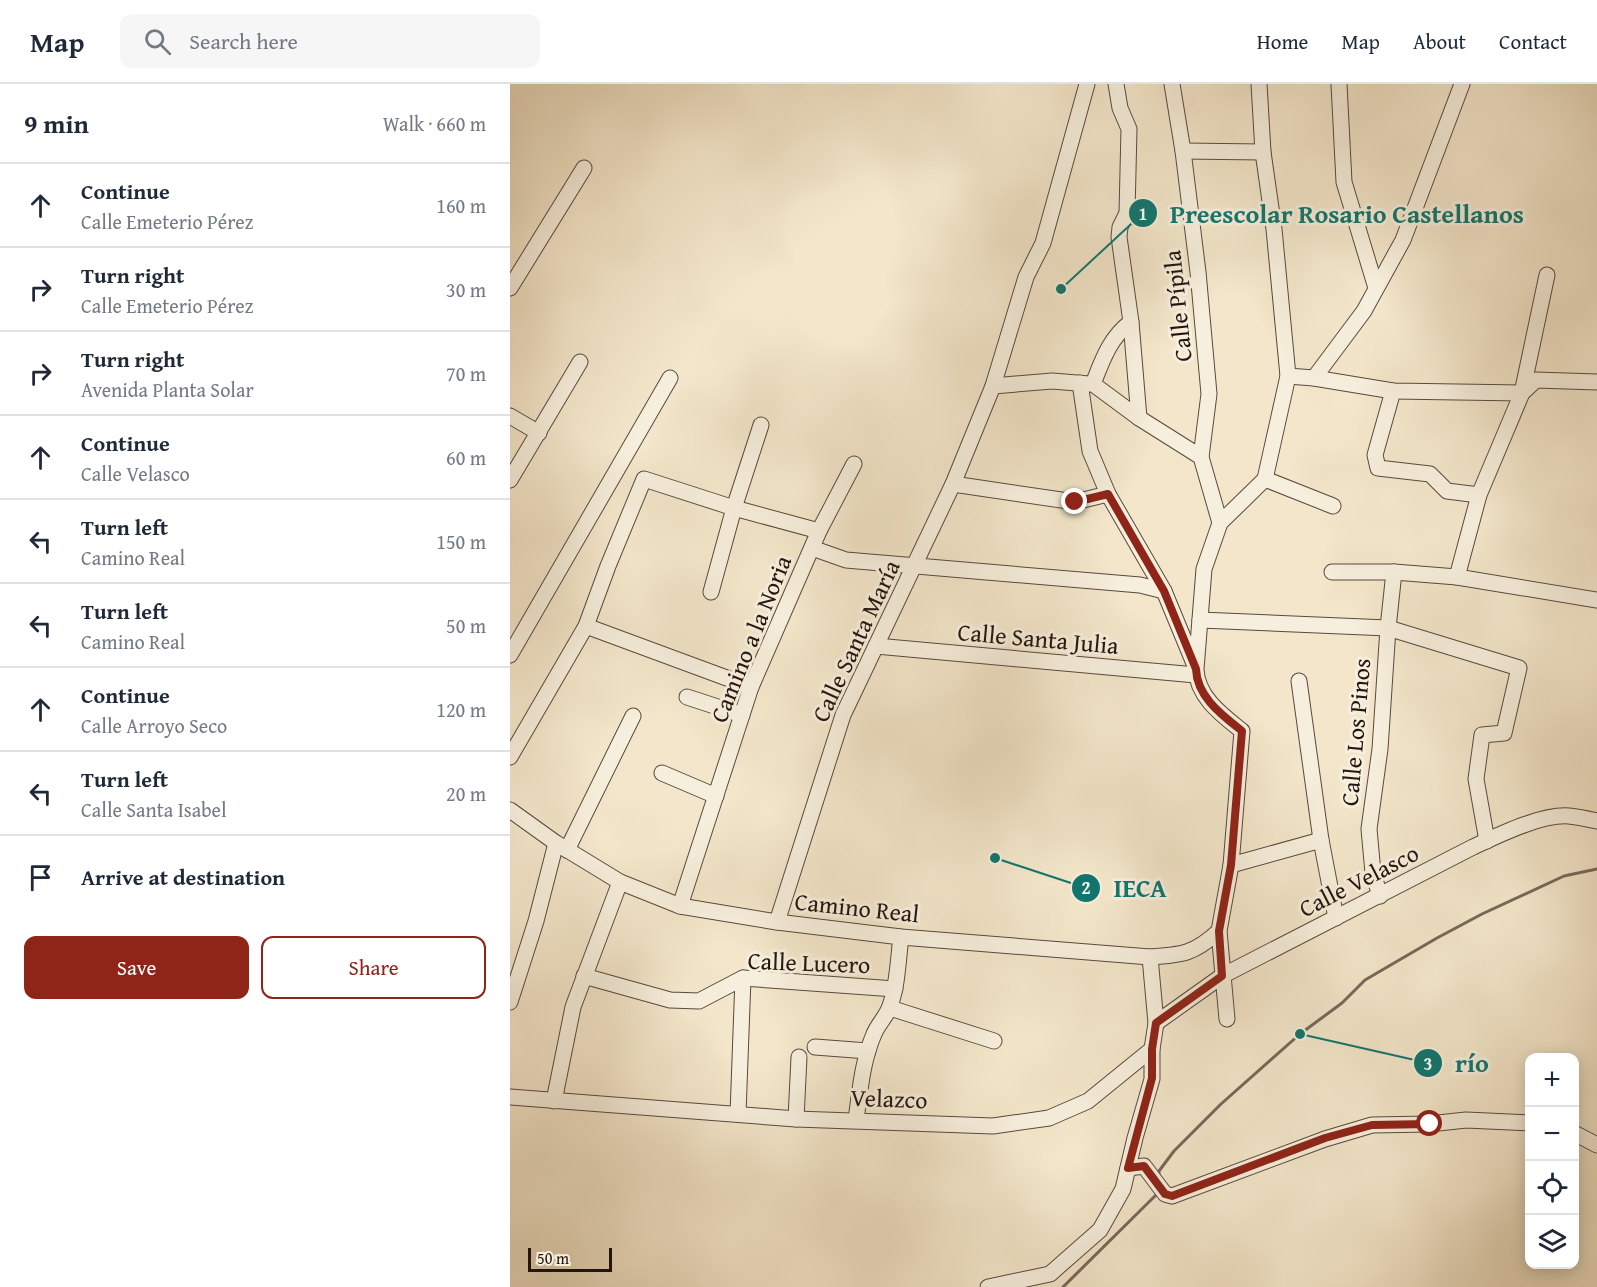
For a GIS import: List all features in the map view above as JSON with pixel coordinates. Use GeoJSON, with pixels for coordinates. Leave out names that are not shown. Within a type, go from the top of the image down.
{"type":"FeatureCollection","features":[{"type":"Feature","properties":{"kind":"street","name":"Calle Santa María"},"geometry":{"type":"LineString","coordinates":[[777,922],[843,715],[916,566],[993,386],[1026,277],[1043,243],[1086,84]]}},
{"type":"Feature","properties":{"kind":"street"},"geometry":{"type":"LineString","coordinates":[[1116,84],[1120,108],[1129,129],[1127,213],[1120,227],[1119,237],[1131,322],[1139,418]]}},
{"type":"Feature","properties":{"kind":"street","name":"Calle Pípila"},"geometry":{"type":"LineString","coordinates":[[1172,84],[1198,272],[1209,394],[1201,457]]}},
{"type":"Feature","properties":{"kind":"street"},"geometry":{"type":"LineString","coordinates":[[1196,672],[1204,568],[1220,523],[1265,479],[1288,376],[1274,230],[1263,152],[1259,84]]}},
{"type":"Feature","properties":{"kind":"street"},"geometry":{"type":"LineString","coordinates":[[1339,84],[1344,182],[1377,288]]}},
{"type":"Feature","properties":{"kind":"street"},"geometry":{"type":"LineString","coordinates":[[1314,378],[1364,311],[1403,240],[1462,84]]}},
{"type":"Feature","properties":{"kind":"street"},"geometry":{"type":"LineString","coordinates":[[1183,152],[1263,152]]}},
{"type":"Feature","properties":{"kind":"street"},"geometry":{"type":"LineString","coordinates":[[510,288],[584,168]]}},
{"type":"Feature","properties":{"kind":"street"},"geometry":{"type":"LineString","coordinates":[[1457,577],[1479,495],[1522,393],[1547,275]]}},
{"type":"Feature","properties":{"kind":"street"},"geometry":{"type":"LineString","coordinates":[[1131,322],[1121,329],[1108,346],[1086,384],[1090,450],[1108,494],[1164,591],[1212,707],[1242,731],[1231,865],[1219,931],[1227,1019]]}},
{"type":"Feature","properties":{"kind":"street"},"geometry":{"type":"LineString","coordinates":[[510,480],[580,362]]}},
{"type":"Feature","properties":{"kind":"street"},"geometry":{"type":"LineString","coordinates":[[1288,376],[1393,391],[1522,393],[1536,380],[1597,382]]}},
{"type":"Feature","properties":{"kind":"street"},"geometry":{"type":"LineString","coordinates":[[510,656],[670,378]]}},
{"type":"Feature","properties":{"kind":"street"},"geometry":{"type":"LineString","coordinates":[[993,386],[1052,381],[1086,384],[1201,457],[1220,523]]}},
{"type":"Feature","properties":{"kind":"street"},"geometry":{"type":"LineString","coordinates":[[1393,391],[1376,455],[1378,468],[1430,474],[1448,491],[1479,495]]}},
{"type":"Feature","properties":{"kind":"street"},"geometry":{"type":"LineString","coordinates":[[510,416],[539,433]]}},
{"type":"Feature","properties":{"kind":"street"},"geometry":{"type":"LineString","coordinates":[[711,592],[734,508],[761,425]]}},
{"type":"Feature","properties":{"kind":"street","name":"Camino a la Noria"},"geometry":{"type":"LineString","coordinates":[[680,906],[751,687],[819,531],[854,464]]}},
{"type":"Feature","properties":{"kind":"street"},"geometry":{"type":"LineString","coordinates":[[510,757],[586,626],[644,479],[734,508],[819,531]]}},
{"type":"Feature","properties":{"kind":"street"},"geometry":{"type":"LineString","coordinates":[[1265,479],[1333,506]]}},
{"type":"Feature","properties":{"kind":"street"},"geometry":{"type":"LineString","coordinates":[[953,484],[1075,502],[1108,494]]}},
{"type":"Feature","properties":{"kind":"street"},"geometry":{"type":"LineString","coordinates":[[812,548],[846,560],[1140,585],[1164,591]]}},
{"type":"Feature","properties":{"kind":"street"},"geometry":{"type":"LineString","coordinates":[[1140,585],[1149,567]]}},
{"type":"Feature","properties":{"kind":"street"},"geometry":{"type":"LineString","coordinates":[[1332,572],[1394,572],[1457,577],[1597,600]]}},
{"type":"Feature","properties":{"kind":"street","name":"Calle Los Pinos"},"geometry":{"type":"LineString","coordinates":[[1380,897],[1373,873],[1369,829],[1380,749],[1394,572]]}},
{"type":"Feature","properties":{"kind":"street"},"geometry":{"type":"LineString","coordinates":[[1200,620],[1388,628],[1520,668],[1503,733],[1482,735],[1476,779],[1487,841]]}},
{"type":"Feature","properties":{"kind":"street"},"geometry":{"type":"LineString","coordinates":[[586,626],[751,687]]}},
{"type":"Feature","properties":{"kind":"street","name":"Calle Santa Julia"},"geometry":{"type":"LineString","coordinates":[[876,646],[1196,672]]}},
{"type":"Feature","properties":{"kind":"street"},"geometry":{"type":"LineString","coordinates":[[1299,681],[1321,840],[1336,918]]}},
{"type":"Feature","properties":{"kind":"street"},"geometry":{"type":"LineString","coordinates":[[687,697],[742,715]]}},
{"type":"Feature","properties":{"kind":"street"},"geometry":{"type":"LineString","coordinates":[[510,1002],[562,847],[633,716]]}},
{"type":"Feature","properties":{"kind":"street"},"geometry":{"type":"LineString","coordinates":[[662,773],[717,796]]}},
{"type":"Feature","properties":{"kind":"street","name":"Calle Velasco"},"geometry":{"type":"LineString","coordinates":[[1156,1023],[1222,976],[1508,831],[1539,821],[1567,816],[1597,821]]}},
{"type":"Feature","properties":{"kind":"street","name":"Camino Real"},"geometry":{"type":"LineString","coordinates":[[512,817],[620,882],[680,906],[777,922],[901,937],[1150,957],[1181,955],[1206,943],[1219,931]]}},
{"type":"Feature","properties":{"kind":"street"},"geometry":{"type":"LineString","coordinates":[[1231,865],[1321,840]]}},
{"type":"Feature","properties":{"kind":"street"},"geometry":{"type":"LineString","coordinates":[[554,1101],[573,1007],[620,882]]}},
{"type":"Feature","properties":{"kind":"street"},"geometry":{"type":"LineString","coordinates":[[856,1120],[862,1074],[868,1051],[875,1031],[890,1008],[895,989],[901,937]]}},
{"type":"Feature","properties":{"kind":"street"},"geometry":{"type":"LineString","coordinates":[[988,1287],[1050,1274],[1100,1230],[1124,1189],[1152,1078],[1152,1049],[1156,1023],[1150,957]]}},
{"type":"Feature","properties":{"kind":"street","name":"Calle Lucero"},"geometry":{"type":"LineString","coordinates":[[584,976],[670,1000],[699,1001],[744,978],[895,989]]}},
{"type":"Feature","properties":{"kind":"street"},"geometry":{"type":"LineString","coordinates":[[738,1114],[744,978]]}},
{"type":"Feature","properties":{"kind":"street"},"geometry":{"type":"LineString","coordinates":[[890,1008],[993,1041]]}},
{"type":"Feature","properties":{"kind":"street"},"geometry":{"type":"LineString","coordinates":[[815,1047],[868,1051]]}},
{"type":"Feature","properties":{"kind":"street","name":"Velazco"},"geometry":{"type":"LineString","coordinates":[[510,1097],[796,1119],[993,1126],[1049,1118],[1088,1101],[1152,1049]]}},
{"type":"Feature","properties":{"kind":"street"},"geometry":{"type":"LineString","coordinates":[[796,1119],[799,1057]]}},
{"type":"Feature","properties":{"kind":"street"},"geometry":{"type":"LineString","coordinates":[[1128,1168],[1144,1166],[1165,1194],[1172,1196],[1304,1146],[1372,1125],[1430,1124],[1466,1120],[1525,1123]]}},
{"type":"Feature","properties":{"kind":"street"},"geometry":{"type":"LineString","coordinates":[[1579,1135],[1597,1145]]}},
{"type":"Feature","properties":{"kind":"waterway"},"geometry":{"type":"LineString","coordinates":[[1159,1175],[1159,1171],[1174,1151],[1221,1104],[1300,1034],[1342,1003],[1365,980],[1482,914],[1564,876],[1597,869]]}},
{"type":"Feature","properties":{"kind":"waterway"},"geometry":{"type":"LineString","coordinates":[[1063,1287],[1156,1195],[1157,1191]]}},
{"type":"Feature","properties":{"kind":"place","name":"Preescolar Rosario Castellanos"},"geometry":{"type":"Point","coordinates":[1061,289]}},
{"type":"Feature","properties":{"kind":"place","name":"IECA"},"geometry":{"type":"Point","coordinates":[995,858]}},
{"type":"Feature","properties":{"kind":"place","name":"río"},"geometry":{"type":"Point","coordinates":[1300,1034]}},
{"type":"Feature","properties":{"kind":"route"},"geometry":{"type":"LineString","coordinates":[[1075,502],[1108,494],[1164,591],[1196,669],[1196,675],[1212,707],[1242,731],[1231,865],[1219,931],[1222,976],[1156,1023],[1152,1049],[1152,1078],[1128,1168],[1144,1166],[1165,1194],[1172,1196],[1325,1138],[1372,1125],[1430,1124]]}}]}
